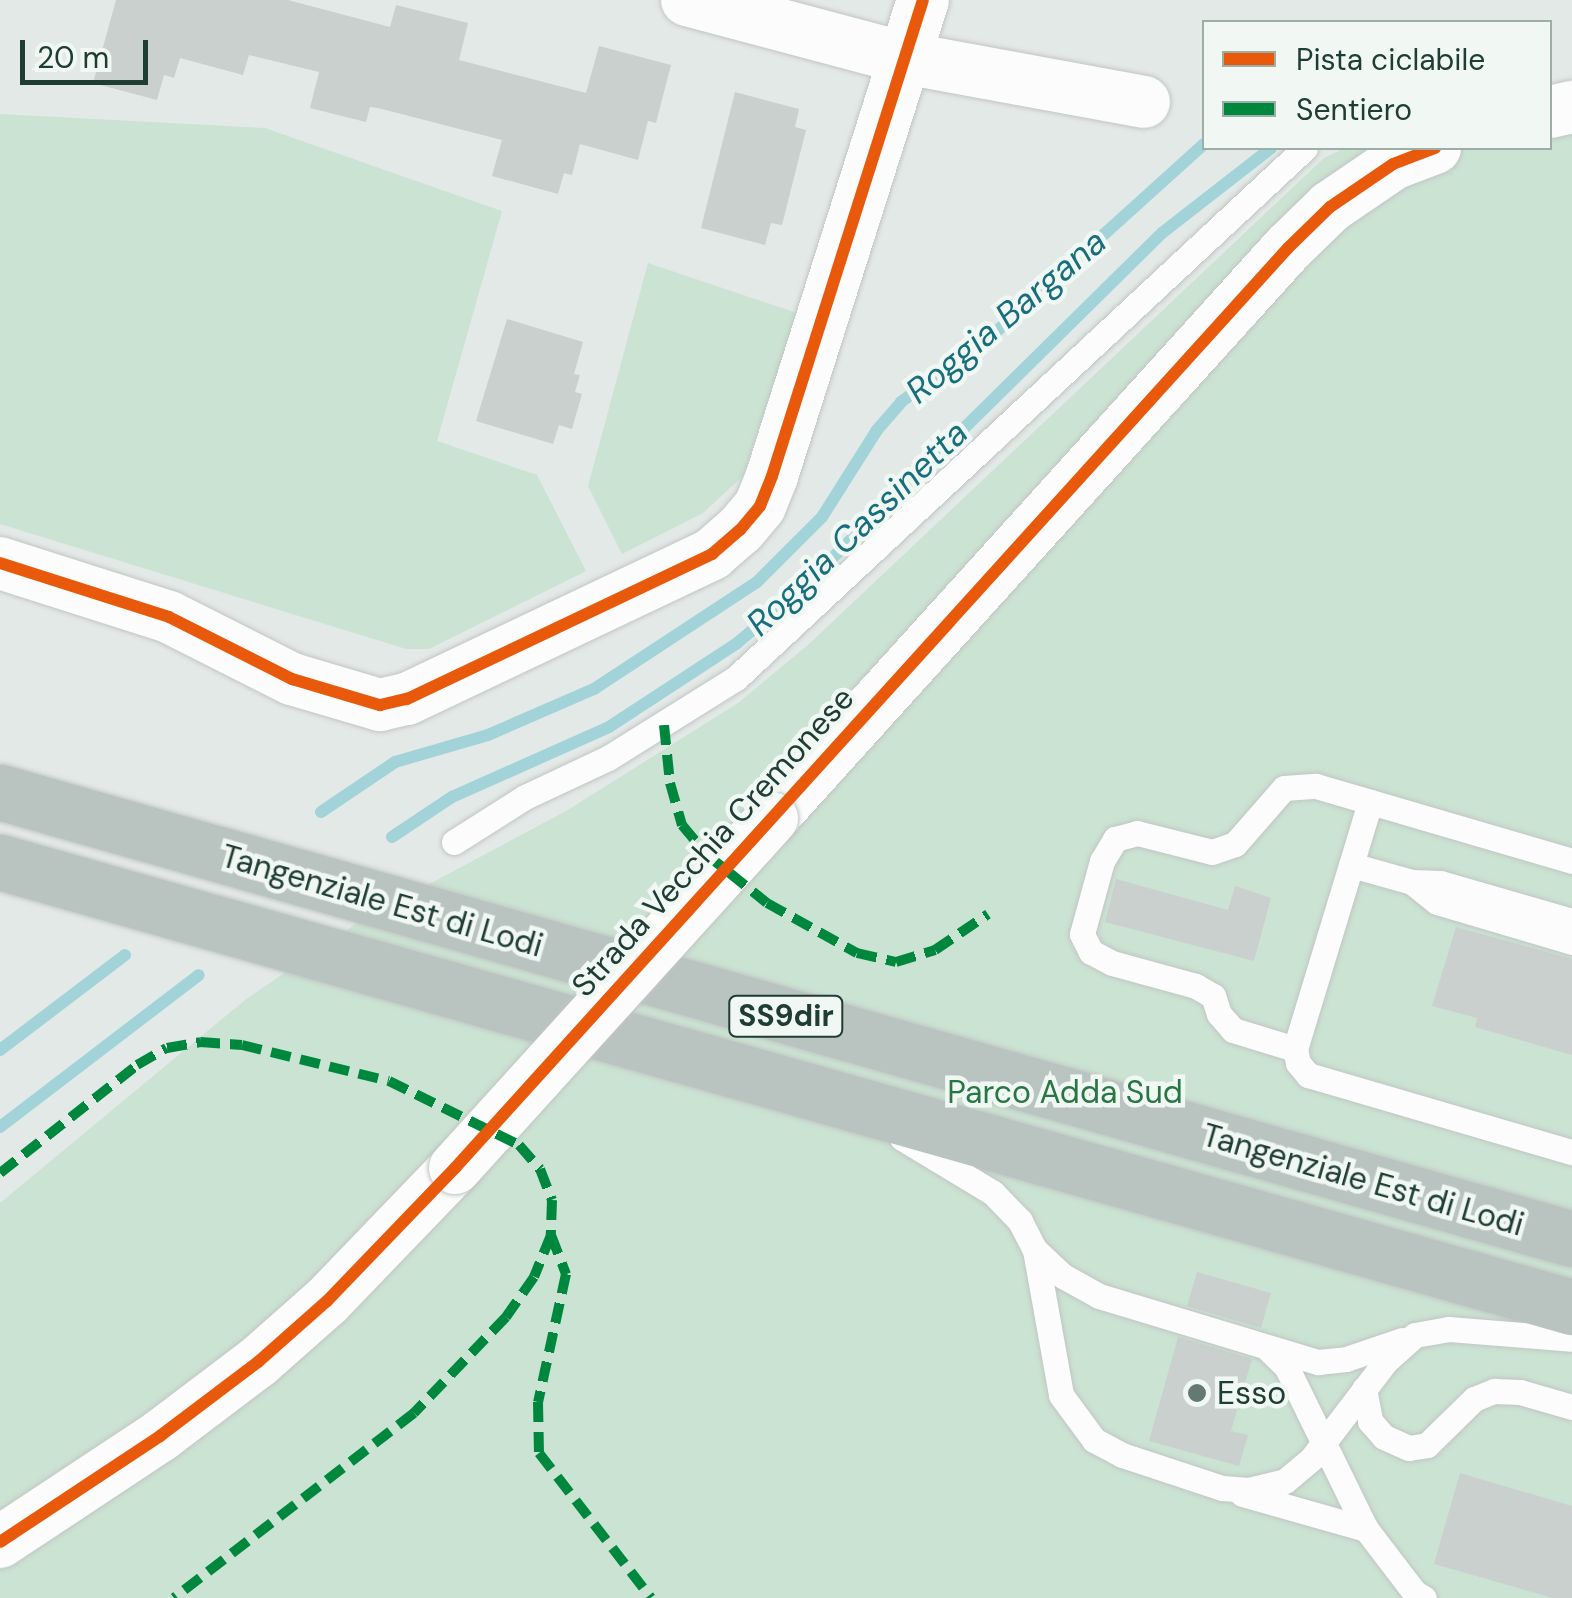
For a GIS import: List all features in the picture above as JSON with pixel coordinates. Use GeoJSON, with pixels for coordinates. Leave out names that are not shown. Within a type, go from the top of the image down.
{"type":"FeatureCollection","features":[{"type":"Feature","properties":{"kind":"highway","name":"Tangenziale Est di Lodi"},"geometry":{"type":"LineString","coordinates":[[0,792],[1572,1239]]}},
{"type":"Feature","properties":{"kind":"highway","name":"Tangenziale Est di Lodi"},"geometry":{"type":"LineString","coordinates":[[0,862],[1572,1306]]}},
{"type":"Feature","properties":{"kind":"street"},"geometry":{"type":"LineString","coordinates":[[688,0],[905,58],[1144,102]]}},
{"type":"Feature","properties":{"kind":"street"},"geometry":{"type":"LineString","coordinates":[[0,563],[169,616],[292,679],[380,706],[407,700],[712,554],[760,506],[772,476],[923,0]]}},
{"type":"Feature","properties":{"kind":"street","name":"Strada Vecchia Cremonese"},"geometry":{"type":"LineString","coordinates":[[0,1542],[160,1436],[258,1362],[327,1302],[454,1168],[1288,248],[1330,208],[1393,164],[1430,150]]}},
{"type":"Feature","properties":{"kind":"lane"},"geometry":{"type":"LineString","coordinates":[[454,842],[525,798],[608,758],[736,678],[1303,150]]}},
{"type":"Feature","properties":{"kind":"lane"},"geometry":{"type":"LineString","coordinates":[[1295,1049],[1233,1030],[1219,1014],[1213,996],[1196,986],[1112,963],[1091,952],[1082,934],[1102,861],[1115,839],[1137,833],[1212,852],[1235,844],[1284,788],[1316,786],[1572,861]]}},
{"type":"Feature","properties":{"kind":"lane"},"geometry":{"type":"LineString","coordinates":[[1370,802],[1295,1049],[1298,1063],[1308,1075],[1572,1152]]}},
{"type":"Feature","properties":{"kind":"lane"},"geometry":{"type":"LineString","coordinates":[[1351,865],[1412,882],[1440,884],[1572,921]]}},
{"type":"Feature","properties":{"kind":"lane"},"geometry":{"type":"LineString","coordinates":[[1412,882],[1437,902],[1572,942]]}},
{"type":"Feature","properties":{"kind":"lane"},"geometry":{"type":"LineString","coordinates":[[814,1092],[993,1192],[1020,1221],[1035,1250],[1061,1394],[1074,1418],[1094,1440],[1122,1455],[1366,1530]]}},
{"type":"Feature","properties":{"kind":"lane"},"geometry":{"type":"LineString","coordinates":[[1494,1217],[1572,1221]]}},
{"type":"Feature","properties":{"kind":"lane"},"geometry":{"type":"LineString","coordinates":[[1035,1250],[1063,1276],[1099,1296],[1318,1362],[1346,1359],[1415,1335],[1448,1329],[1572,1339]]}},
{"type":"Feature","properties":{"kind":"lane"},"geometry":{"type":"LineString","coordinates":[[1222,1488],[1249,1490],[1285,1481],[1324,1442],[1386,1362],[1415,1335]]}},
{"type":"Feature","properties":{"kind":"lane"},"geometry":{"type":"LineString","coordinates":[[1266,1347],[1286,1366],[1366,1530],[1424,1598]]}},
{"type":"Feature","properties":{"kind":"lane"},"geometry":{"type":"LineString","coordinates":[[1364,1389],[1370,1421],[1384,1438],[1409,1448],[1427,1445],[1474,1399],[1494,1391],[1520,1392],[1572,1407]]}},
{"type":"Feature","properties":{"kind":"green space","name":"Parco Adda Sud"},"geometry":{"type":"Polygon","coordinates":[[[1572,112],[1572,1598],[0,1598],[0,1203],[245,1000],[360,921],[566,811],[738,703],[809,644],[1324,158],[1341,150],[1552,150],[1552,114],[1572,112]]]}},
{"type":"Feature","properties":{"kind":"green space"},"geometry":{"type":"Polygon","coordinates":[[[0,114],[265,128],[502,211],[437,441],[537,475],[586,571],[429,649],[406,649],[0,524],[0,114]]]}},
{"type":"Feature","properties":{"kind":"green space"},"geometry":{"type":"Polygon","coordinates":[[[648,263],[797,313],[743,476],[703,513],[622,554],[588,486],[648,263]]]}},
{"type":"Feature","properties":{"kind":"building"},"geometry":{"type":"Polygon","coordinates":[[[116,0],[288,0],[390,27],[396,5],[468,23],[459,60],[586,93],[599,46],[671,65],[656,123],[648,121],[638,160],[580,144],[572,175],[564,173],[558,194],[492,176],[502,140],[378,108],[370,107],[366,122],[310,108],[319,72],[249,55],[243,75],[180,58],[174,78],[164,75],[157,100],[93,83],[116,0]]]}},
{"type":"Feature","properties":{"kind":"building"},"geometry":{"type":"Polygon","coordinates":[[[735,92],[799,109],[795,127],[806,130],[782,225],[771,223],[765,245],[701,228],[735,92]]]}},
{"type":"Feature","properties":{"kind":"building"},"geometry":{"type":"Polygon","coordinates":[[[507,319],[583,342],[574,374],[580,375],[575,392],[582,394],[572,429],[559,425],[553,444],[476,421],[507,319]]]}},
{"type":"Feature","properties":{"kind":"building"},"geometry":{"type":"Polygon","coordinates":[[[1116,879],[1228,910],[1235,886],[1271,898],[1254,961],[1105,922],[1116,879]]]}},
{"type":"Feature","properties":{"kind":"building"},"geometry":{"type":"Polygon","coordinates":[[[1456,927],[1572,959],[1572,1055],[1475,1027],[1477,1018],[1432,1006],[1456,927]]]}},
{"type":"Feature","properties":{"kind":"building"},"geometry":{"type":"Polygon","coordinates":[[[1197,1272],[1271,1293],[1261,1328],[1187,1306],[1197,1272]]]}},
{"type":"Feature","properties":{"kind":"building"},"geometry":{"type":"Polygon","coordinates":[[[1178,1337],[1252,1359],[1231,1431],[1248,1435],[1239,1466],[1149,1441],[1178,1337]]]}},
{"type":"Feature","properties":{"kind":"building"},"geometry":{"type":"Polygon","coordinates":[[[1460,1473],[1572,1506],[1572,1598],[1553,1598],[1434,1564],[1460,1473]]]}},
{"type":"Feature","properties":{"kind":"waterway","name":"Roggia Bargana"},"geometry":{"type":"LineString","coordinates":[[321,812],[395,762],[488,735],[594,689],[757,582],[822,517],[877,430],[901,402],[997,331],[1202,146]]}},
{"type":"Feature","properties":{"kind":"waterway","name":"Roggia Cassinetta"},"geometry":{"type":"LineString","coordinates":[[392,837],[452,797],[609,727],[736,644],[802,588],[1162,233],[1268,150]]}},
{"type":"Feature","properties":{"kind":"waterway","name":"Roggia Bargana"},"geometry":{"type":"LineString","coordinates":[[0,1050],[125,955]]}},
{"type":"Feature","properties":{"kind":"waterway","name":"Roggia Cassinetta"},"geometry":{"type":"LineString","coordinates":[[0,1127],[199,975]]}},
{"type":"Feature","properties":{"kind":"marked path"},"geometry":{"type":"LineString","coordinates":[[664,725],[670,783],[682,825],[706,854],[767,903],[857,953],[896,962],[935,950],[988,914]]}},
{"type":"Feature","properties":{"kind":"marked path"},"geometry":{"type":"LineString","coordinates":[[0,1173],[137,1065],[167,1048],[200,1042],[242,1045],[389,1081],[519,1145],[540,1169],[552,1200],[551,1235],[534,1277],[506,1317],[414,1413],[174,1598]]}},
{"type":"Feature","properties":{"kind":"marked path"},"geometry":{"type":"LineString","coordinates":[[551,1235],[566,1274],[538,1402],[539,1453],[651,1598]]}},
{"type":"Feature","properties":{"kind":"cycle path"},"geometry":{"type":"LineString","coordinates":[[0,563],[169,617],[292,679],[380,705],[407,699],[712,554],[760,506],[772,476],[923,0]]}},
{"type":"Feature","properties":{"kind":"cycle path"},"geometry":{"type":"LineString","coordinates":[[0,1542],[160,1436],[258,1362],[327,1301],[455,1168],[1288,248],[1330,207],[1393,164],[1430,150]]}},
{"type":"Feature","properties":{"kind":"place","name":"Esso"},"geometry":{"type":"Point","coordinates":[1197,1393]}}]}
